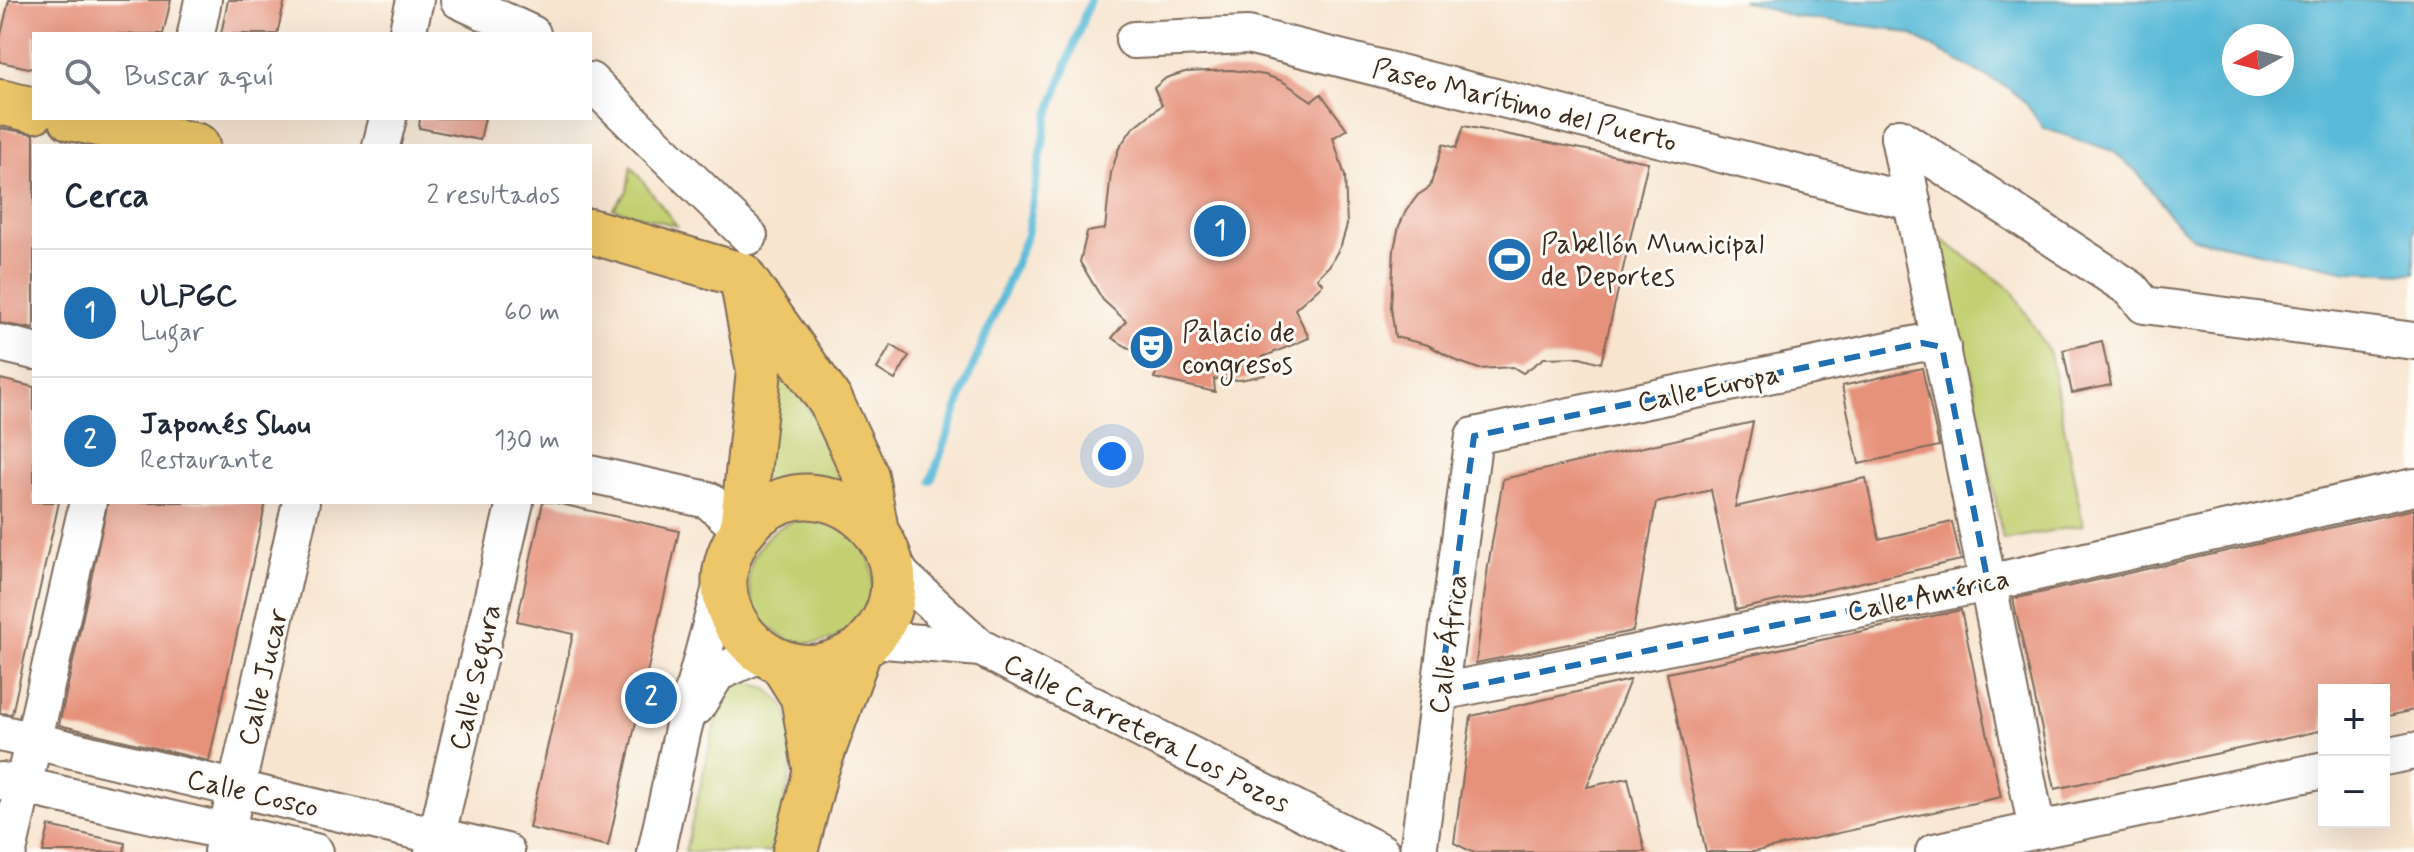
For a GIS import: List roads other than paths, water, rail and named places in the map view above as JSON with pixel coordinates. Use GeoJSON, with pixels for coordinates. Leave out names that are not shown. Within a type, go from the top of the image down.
{"type":"FeatureCollection","features":[{"type":"Feature","properties":{"kind":"main road"},"geometry":{"type":"LineString","coordinates":[[0,102],[32,110]]}},
{"type":"Feature","properties":{"kind":"main road"},"geometry":{"type":"LineString","coordinates":[[82,120],[179,138]]}},
{"type":"Feature","properties":{"kind":"main road"},"geometry":{"type":"LineString","coordinates":[[592,231],[745,256],[759,371],[742,530]]}},
{"type":"Feature","properties":{"kind":"main road","name":"Calle Carretera Los Pozos"},"geometry":{"type":"LineString","coordinates":[[745,256],[831,402],[866,476],[883,544]]}},
{"type":"Feature","properties":{"kind":"main road"},"geometry":{"type":"LineString","coordinates":[[795,852],[816,770],[865,645],[884,621],[892,600],[893,578],[883,544],[858,513],[835,501],[809,497],[784,501],[761,512],[742,530],[730,551],[725,574],[726,597],[733,619],[745,638],[772,658],[803,697],[816,770]]}},
{"type":"Feature","properties":{"kind":"main road"},"geometry":{"type":"LineString","coordinates":[[772,658],[807,667],[835,663],[865,645]]}},
{"type":"Feature","properties":{"kind":"street"},"geometry":{"type":"LineString","coordinates":[[196,32],[203,0]]}},
{"type":"Feature","properties":{"kind":"street"},"geometry":{"type":"LineString","coordinates":[[407,32],[415,0]]}},
{"type":"Feature","properties":{"kind":"street"},"geometry":{"type":"LineString","coordinates":[[459,0],[528,32]]}},
{"type":"Feature","properties":{"kind":"street","name":"Paseo Marítimo del Puerto"},"geometry":{"type":"LineString","coordinates":[[1134,40],[1248,35],[1912,202]]}},
{"type":"Feature","properties":{"kind":"street"},"geometry":{"type":"LineString","coordinates":[[592,83],[673,161],[745,256]]}},
{"type":"Feature","properties":{"kind":"street"},"geometry":{"type":"LineString","coordinates":[[382,144],[388,120]]}},
{"type":"Feature","properties":{"kind":"street"},"geometry":{"type":"LineString","coordinates":[[2037,830],[1899,137],[2131,289],[2144,305],[2414,341]]}},
{"type":"Feature","properties":{"kind":"street"},"geometry":{"type":"LineString","coordinates":[[0,343],[32,351]]}},
{"type":"Feature","properties":{"kind":"street","name":"Calle Europa"},"geometry":{"type":"LineString","coordinates":[[1474,436],[1922,343],[1942,347]]}},
{"type":"Feature","properties":{"kind":"street","name":"Calle África"},"geometry":{"type":"LineString","coordinates":[[1418,852],[1474,436]]}},
{"type":"Feature","properties":{"kind":"street"},"geometry":{"type":"LineString","coordinates":[[592,474],[708,500],[742,530]]}},
{"type":"Feature","properties":{"kind":"street","name":"Calle América"},"geometry":{"type":"LineString","coordinates":[[1440,692],[1988,583],[2414,487]]}},
{"type":"Feature","properties":{"kind":"street"},"geometry":{"type":"LineString","coordinates":[[8,852],[17,737],[87,504]]}},
{"type":"Feature","properties":{"kind":"street","name":"Calle Jucar"},"geometry":{"type":"LineString","coordinates":[[224,842],[301,504]]}},
{"type":"Feature","properties":{"kind":"street","name":"Calle Segura"},"geometry":{"type":"LineString","coordinates":[[435,844],[515,504]]}},
{"type":"Feature","properties":{"kind":"street","name":"Calle Carretera Los Pozos"},"geometry":{"type":"LineString","coordinates":[[883,544],[902,576],[981,648],[1381,852]]}},
{"type":"Feature","properties":{"kind":"street"},"geometry":{"type":"LineString","coordinates":[[656,852],[683,729],[725,574]]}},
{"type":"Feature","properties":{"kind":"street","name":"Calle Carretera Los Pozos"},"geometry":{"type":"LineString","coordinates":[[865,645],[981,648]]}},
{"type":"Feature","properties":{"kind":"street"},"geometry":{"type":"LineString","coordinates":[[683,729],[717,673],[772,658]]}},
{"type":"Feature","properties":{"kind":"street","name":"Calle Cosco"},"geometry":{"type":"LineString","coordinates":[[17,737],[236,788],[435,844],[506,852]]}},
{"type":"Feature","properties":{"kind":"street"},"geometry":{"type":"LineString","coordinates":[[2389,756],[2414,751]]}},
{"type":"Feature","properties":{"kind":"street"},"geometry":{"type":"LineString","coordinates":[[1934,852],[2318,771]]}},
{"type":"Feature","properties":{"kind":"street","name":"Calle Cosco"},"geometry":{"type":"LineString","coordinates":[[12,783],[224,842],[315,852]]}},
{"type":"Feature","properties":{"kind":"street","name":"Calle Carretera Los Pozos"},"geometry":{"type":"LineString","coordinates":[[1312,817],[1345,852]]}},
{"type":"Feature","properties":{"kind":"water"},"geometry":{"type":"Polygon","coordinates":[[[1741,0],[2414,0],[2414,273],[2348,271],[2193,238],[2172,218],[2136,171],[2113,151],[2043,128],[2025,102],[2010,89],[1915,36],[1891,29],[1794,17],[1741,0]]]}},
{"type":"Feature","properties":{"kind":"waterway"},"geometry":{"type":"LineString","coordinates":[[931,481],[969,376],[1027,235],[1047,120],[1090,0]]}},
{"type":"Feature","properties":{"kind":"place","name":"ULPGC"},"geometry":{"type":"Point","coordinates":[1220,231]}},
{"type":"Feature","properties":{"kind":"place","name":"Pabellón Municipal de Deportes"},"geometry":{"type":"Point","coordinates":[1510,259]}},
{"type":"Feature","properties":{"kind":"place","name":"Palacio de congresos"},"geometry":{"type":"Point","coordinates":[1151,347]}},
{"type":"Feature","properties":{"kind":"place","name":"Japonés Shou"},"geometry":{"type":"Point","coordinates":[651,698]}}]}
